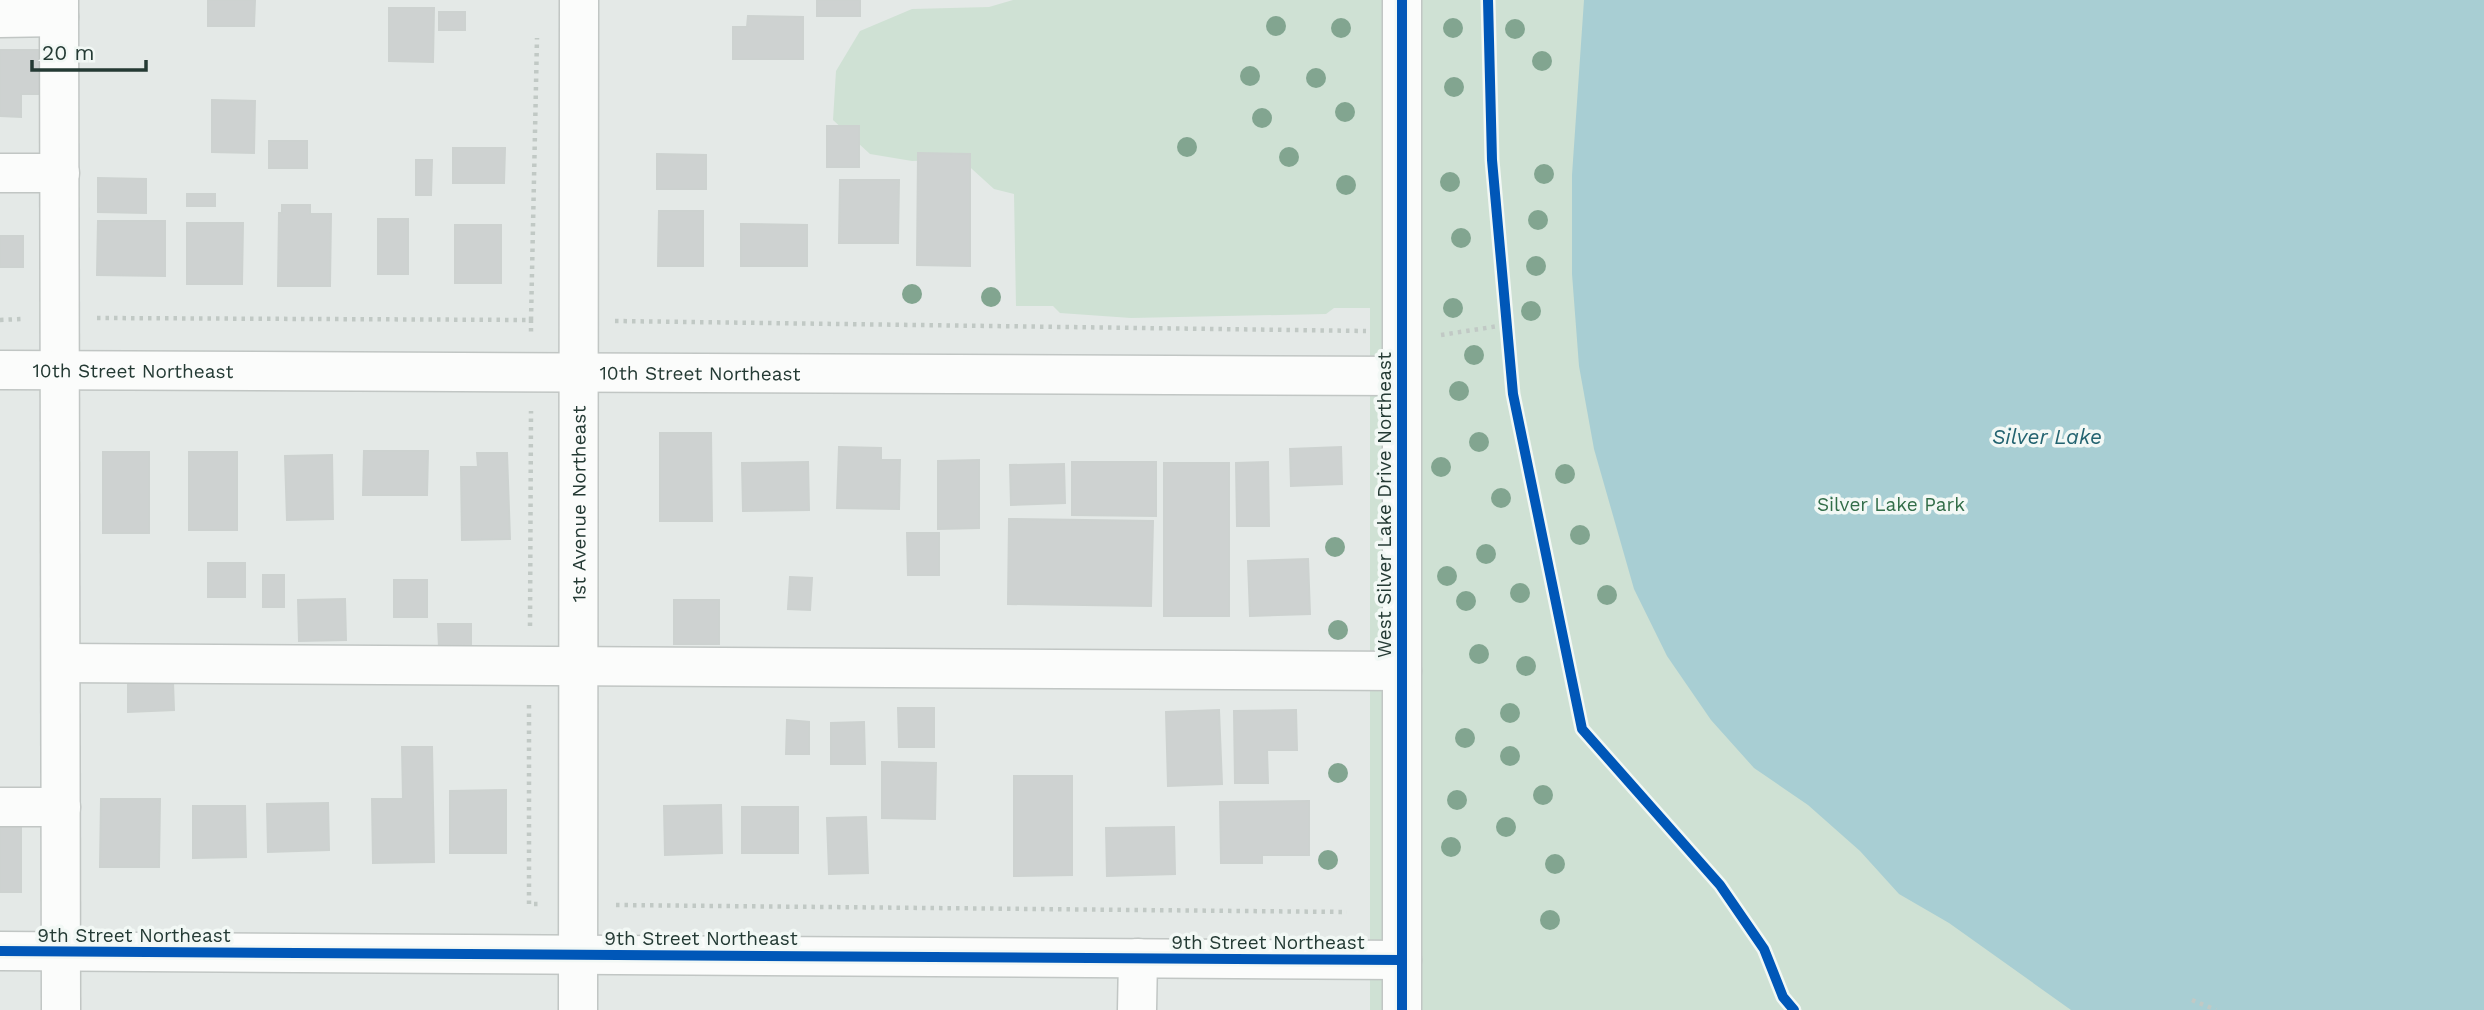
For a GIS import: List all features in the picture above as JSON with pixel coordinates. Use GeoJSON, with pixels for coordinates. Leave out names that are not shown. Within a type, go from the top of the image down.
{"type":"FeatureCollection","features":[{"type":"Feature","properties":{"kind":"street","name":"1st Avenue Northeast"},"geometry":{"type":"LineString","coordinates":[[578,1010],[576,667],[579,0]]}},
{"type":"Feature","properties":{"kind":"street","name":"West Silver Lake Drive Northeast"},"geometry":{"type":"LineString","coordinates":[[1402,0],[1402,1010]]}},
{"type":"Feature","properties":{"kind":"street"},"geometry":{"type":"LineString","coordinates":[[0,18],[59,9],[61,1010]]}},
{"type":"Feature","properties":{"kind":"street"},"geometry":{"type":"LineString","coordinates":[[0,173],[60,173]]}},
{"type":"Feature","properties":{"kind":"street","name":"10th Street Northeast"},"geometry":{"type":"LineString","coordinates":[[0,370],[1401,376]]}},
{"type":"Feature","properties":{"kind":"street"},"geometry":{"type":"LineString","coordinates":[[62,663],[1402,671]]}},
{"type":"Feature","properties":{"kind":"street"},"geometry":{"type":"LineString","coordinates":[[0,807],[61,807]]}},
{"type":"Feature","properties":{"kind":"street","name":"9th Street Northeast"},"geometry":{"type":"LineString","coordinates":[[0,951],[1402,960]]}},
{"type":"Feature","properties":{"kind":"street"},"geometry":{"type":"LineString","coordinates":[[1138,958],[1138,1010]]}},
{"type":"Feature","properties":{"kind":"path"},"geometry":{"type":"LineString","coordinates":[[537,28],[531,320],[528,904],[1347,912]]}},
{"type":"Feature","properties":{"kind":"path"},"geometry":{"type":"LineString","coordinates":[[1504,311],[1507,339]]}},
{"type":"Feature","properties":{"kind":"path"},"geometry":{"type":"LineString","coordinates":[[0,320],[531,320]]}},
{"type":"Feature","properties":{"kind":"path"},"geometry":{"type":"LineString","coordinates":[[579,320],[1350,329],[1440,335],[1505,325]]}},
{"type":"Feature","properties":{"kind":"path"},"geometry":{"type":"LineString","coordinates":[[2192,1000],[2216,1010]]}},
{"type":"Feature","properties":{"kind":"green space","name":"Silver Lake"},"geometry":{"type":"Polygon","coordinates":[[[1013,0],[2484,0],[2484,1010],[1370,1010],[1370,308],[1334,308],[1326,314],[1131,318],[1060,313],[1053,306],[1016,306],[1014,194],[994,189],[961,159],[912,161],[870,154],[833,120],[836,71],[860,31],[912,9],[989,7],[1013,0]]]}},
{"type":"Feature","properties":{"kind":"water","name":"Silver Lake"},"geometry":{"type":"Polygon","coordinates":[[[1584,0],[2484,0],[2484,1010],[2071,1010],[1949,923],[1899,894],[1860,851],[1808,805],[1754,768],[1711,720],[1667,656],[1634,589],[1594,449],[1579,366],[1572,274],[1572,175],[1584,0]]]}},
{"type":"Feature","properties":{"kind":"building"},"geometry":{"type":"Polygon","coordinates":[[[208,0],[255,0],[254,26],[208,26],[208,0]]]}},
{"type":"Feature","properties":{"kind":"building"},"geometry":{"type":"Polygon","coordinates":[[[817,0],[860,0],[860,16],[817,16],[817,0]]]}},
{"type":"Feature","properties":{"kind":"building"},"geometry":{"type":"Polygon","coordinates":[[[389,8],[434,8],[433,62],[389,61],[389,8]]]}},
{"type":"Feature","properties":{"kind":"building"},"geometry":{"type":"Polygon","coordinates":[[[439,12],[465,12],[465,30],[439,30],[439,12]]]}},
{"type":"Feature","properties":{"kind":"building"},"geometry":{"type":"Polygon","coordinates":[[[748,16],[803,17],[803,59],[733,59],[733,27],[747,27],[748,16]]]}},
{"type":"Feature","properties":{"kind":"building"},"geometry":{"type":"Polygon","coordinates":[[[0,50],[49,50],[49,94],[21,94],[21,117],[0,116],[0,50]]]}},
{"type":"Feature","properties":{"kind":"building"},"geometry":{"type":"Polygon","coordinates":[[[212,100],[255,101],[254,153],[212,152],[212,100]]]}},
{"type":"Feature","properties":{"kind":"building"},"geometry":{"type":"Polygon","coordinates":[[[827,126],[859,126],[859,167],[827,167],[827,126]]]}},
{"type":"Feature","properties":{"kind":"building"},"geometry":{"type":"Polygon","coordinates":[[[269,141],[307,141],[307,168],[269,168],[269,141]]]}},
{"type":"Feature","properties":{"kind":"building"},"geometry":{"type":"Polygon","coordinates":[[[453,148],[505,148],[504,183],[453,183],[453,148]]]}},
{"type":"Feature","properties":{"kind":"building"},"geometry":{"type":"Polygon","coordinates":[[[918,153],[970,154],[970,266],[917,265],[918,153]]]}},
{"type":"Feature","properties":{"kind":"building"},"geometry":{"type":"Polygon","coordinates":[[[657,154],[706,155],[706,189],[657,189],[657,154]]]}},
{"type":"Feature","properties":{"kind":"building"},"geometry":{"type":"Polygon","coordinates":[[[416,160],[432,160],[431,195],[416,195],[416,160]]]}},
{"type":"Feature","properties":{"kind":"building"},"geometry":{"type":"Polygon","coordinates":[[[98,178],[146,179],[146,213],[98,212],[98,178]]]}},
{"type":"Feature","properties":{"kind":"building"},"geometry":{"type":"Polygon","coordinates":[[[840,180],[899,180],[898,243],[839,243],[840,180]]]}},
{"type":"Feature","properties":{"kind":"building"},"geometry":{"type":"Polygon","coordinates":[[[187,194],[215,194],[215,206],[187,206],[187,194]]]}},
{"type":"Feature","properties":{"kind":"building"},"geometry":{"type":"Polygon","coordinates":[[[282,205],[310,205],[310,214],[331,214],[330,286],[278,286],[279,213],[282,213],[282,205]]]}},
{"type":"Feature","properties":{"kind":"building"},"geometry":{"type":"Polygon","coordinates":[[[659,211],[703,211],[703,266],[658,266],[659,211]]]}},
{"type":"Feature","properties":{"kind":"building"},"geometry":{"type":"Polygon","coordinates":[[[378,219],[408,219],[408,274],[378,274],[378,219]]]}},
{"type":"Feature","properties":{"kind":"building"},"geometry":{"type":"Polygon","coordinates":[[[98,221],[165,221],[165,276],[97,275],[98,221]]]}},
{"type":"Feature","properties":{"kind":"building"},"geometry":{"type":"Polygon","coordinates":[[[187,223],[243,223],[242,284],[187,284],[187,223]]]}},
{"type":"Feature","properties":{"kind":"building"},"geometry":{"type":"Polygon","coordinates":[[[741,224],[807,225],[807,266],[741,266],[741,224]]]}},
{"type":"Feature","properties":{"kind":"building"},"geometry":{"type":"Polygon","coordinates":[[[455,225],[501,225],[501,283],[455,283],[455,225]]]}},
{"type":"Feature","properties":{"kind":"building"},"geometry":{"type":"Polygon","coordinates":[[[0,236],[23,236],[23,267],[0,267],[0,236]]]}},
{"type":"Feature","properties":{"kind":"building"},"geometry":{"type":"Polygon","coordinates":[[[660,433],[711,433],[712,521],[660,521],[660,433]]]}},
{"type":"Feature","properties":{"kind":"building"},"geometry":{"type":"Polygon","coordinates":[[[839,447],[881,448],[881,460],[900,460],[899,509],[837,508],[839,447]]]}},
{"type":"Feature","properties":{"kind":"building"},"geometry":{"type":"Polygon","coordinates":[[[1341,447],[1342,484],[1291,486],[1290,449],[1341,447]]]}},
{"type":"Feature","properties":{"kind":"building"},"geometry":{"type":"Polygon","coordinates":[[[364,451],[428,451],[427,495],[363,495],[364,451]]]}},
{"type":"Feature","properties":{"kind":"building"},"geometry":{"type":"Polygon","coordinates":[[[103,452],[149,452],[149,533],[103,533],[103,452]]]}},
{"type":"Feature","properties":{"kind":"building"},"geometry":{"type":"Polygon","coordinates":[[[189,452],[237,452],[237,530],[189,530],[189,452]]]}},
{"type":"Feature","properties":{"kind":"building"},"geometry":{"type":"Polygon","coordinates":[[[477,453],[507,453],[510,539],[462,540],[461,467],[478,467],[477,453]]]}},
{"type":"Feature","properties":{"kind":"building"},"geometry":{"type":"Polygon","coordinates":[[[332,455],[333,519],[287,520],[285,456],[332,455]]]}},
{"type":"Feature","properties":{"kind":"building"},"geometry":{"type":"Polygon","coordinates":[[[979,460],[979,528],[938,529],[938,461],[979,460]]]}},
{"type":"Feature","properties":{"kind":"building"},"geometry":{"type":"Polygon","coordinates":[[[808,462],[809,510],[743,511],[742,463],[808,462]]]}},
{"type":"Feature","properties":{"kind":"building"},"geometry":{"type":"Polygon","coordinates":[[[1072,462],[1156,462],[1156,516],[1072,515],[1072,462]]]}},
{"type":"Feature","properties":{"kind":"building"},"geometry":{"type":"Polygon","coordinates":[[[1268,462],[1269,526],[1237,526],[1236,463],[1268,462]]]}},
{"type":"Feature","properties":{"kind":"building"},"geometry":{"type":"Polygon","coordinates":[[[1164,463],[1229,463],[1229,616],[1164,616],[1164,463]]]}},
{"type":"Feature","properties":{"kind":"building"},"geometry":{"type":"Polygon","coordinates":[[[1064,464],[1065,503],[1011,505],[1010,465],[1064,464]]]}},
{"type":"Feature","properties":{"kind":"building"},"geometry":{"type":"Polygon","coordinates":[[[1009,519],[1153,521],[1151,606],[1008,604],[1009,519]]]}},
{"type":"Feature","properties":{"kind":"building"},"geometry":{"type":"Polygon","coordinates":[[[907,533],[939,533],[939,575],[908,575],[907,533]]]}},
{"type":"Feature","properties":{"kind":"building"},"geometry":{"type":"Polygon","coordinates":[[[1308,559],[1310,614],[1250,616],[1248,561],[1308,559]]]}},
{"type":"Feature","properties":{"kind":"building"},"geometry":{"type":"Polygon","coordinates":[[[208,563],[245,563],[245,597],[208,597],[208,563]]]}},
{"type":"Feature","properties":{"kind":"building"},"geometry":{"type":"Polygon","coordinates":[[[263,575],[284,575],[284,607],[263,607],[263,575]]]}},
{"type":"Feature","properties":{"kind":"building"},"geometry":{"type":"Polygon","coordinates":[[[790,577],[812,578],[810,610],[788,609],[790,577]]]}},
{"type":"Feature","properties":{"kind":"building"},"geometry":{"type":"Polygon","coordinates":[[[394,580],[427,580],[427,617],[394,617],[394,580]]]}},
{"type":"Feature","properties":{"kind":"building"},"geometry":{"type":"Polygon","coordinates":[[[345,599],[346,640],[299,641],[298,600],[345,599]]]}},
{"type":"Feature","properties":{"kind":"building"},"geometry":{"type":"Polygon","coordinates":[[[674,600],[719,600],[719,644],[674,644],[674,600]]]}},
{"type":"Feature","properties":{"kind":"building"},"geometry":{"type":"Polygon","coordinates":[[[438,624],[471,624],[471,647],[439,647],[438,624]]]}},
{"type":"Feature","properties":{"kind":"building"},"geometry":{"type":"Polygon","coordinates":[[[173,682],[174,710],[128,712],[128,683],[173,682]]]}},
{"type":"Feature","properties":{"kind":"building"},"geometry":{"type":"Polygon","coordinates":[[[898,708],[934,708],[934,747],[899,747],[898,708]]]}},
{"type":"Feature","properties":{"kind":"building"},"geometry":{"type":"Polygon","coordinates":[[[1219,710],[1222,784],[1168,786],[1166,712],[1219,710]]]}},
{"type":"Feature","properties":{"kind":"building"},"geometry":{"type":"Polygon","coordinates":[[[1296,710],[1297,750],[1267,750],[1268,783],[1235,783],[1234,711],[1296,710]]]}},
{"type":"Feature","properties":{"kind":"building"},"geometry":{"type":"Polygon","coordinates":[[[787,720],[809,722],[809,754],[786,754],[787,720]]]}},
{"type":"Feature","properties":{"kind":"building"},"geometry":{"type":"Polygon","coordinates":[[[864,722],[865,764],[831,764],[831,723],[864,722]]]}},
{"type":"Feature","properties":{"kind":"building"},"geometry":{"type":"Polygon","coordinates":[[[402,747],[432,747],[434,862],[373,863],[372,799],[403,799],[402,747]]]}},
{"type":"Feature","properties":{"kind":"building"},"geometry":{"type":"Polygon","coordinates":[[[882,762],[936,763],[935,819],[882,818],[882,762]]]}},
{"type":"Feature","properties":{"kind":"building"},"geometry":{"type":"Polygon","coordinates":[[[1014,776],[1072,776],[1072,875],[1014,876],[1014,776]]]}},
{"type":"Feature","properties":{"kind":"building"},"geometry":{"type":"Polygon","coordinates":[[[506,790],[506,853],[450,853],[450,791],[506,790]]]}},
{"type":"Feature","properties":{"kind":"building"},"geometry":{"type":"Polygon","coordinates":[[[101,799],[160,799],[159,867],[100,867],[101,799]]]}},
{"type":"Feature","properties":{"kind":"building"},"geometry":{"type":"Polygon","coordinates":[[[1309,801],[1309,855],[1262,855],[1262,863],[1221,863],[1220,802],[1309,801]]]}},
{"type":"Feature","properties":{"kind":"building"},"geometry":{"type":"Polygon","coordinates":[[[328,803],[329,850],[268,852],[267,804],[328,803]]]}},
{"type":"Feature","properties":{"kind":"building"},"geometry":{"type":"Polygon","coordinates":[[[721,805],[722,853],[665,855],[664,806],[721,805]]]}},
{"type":"Feature","properties":{"kind":"building"},"geometry":{"type":"Polygon","coordinates":[[[193,806],[245,806],[246,857],[193,858],[193,806]]]}},
{"type":"Feature","properties":{"kind":"building"},"geometry":{"type":"Polygon","coordinates":[[[742,807],[798,807],[798,853],[742,853],[742,807]]]}},
{"type":"Feature","properties":{"kind":"building"},"geometry":{"type":"Polygon","coordinates":[[[0,814],[21,814],[21,892],[0,892],[0,814]]]}},
{"type":"Feature","properties":{"kind":"building"},"geometry":{"type":"Polygon","coordinates":[[[866,817],[868,873],[829,874],[827,818],[866,817]]]}},
{"type":"Feature","properties":{"kind":"building"},"geometry":{"type":"Polygon","coordinates":[[[1174,827],[1175,874],[1107,876],[1106,828],[1174,827]]]}},
{"type":"Feature","properties":{"kind":"cycle path"},"geometry":{"type":"LineString","coordinates":[[1402,0],[1402,1010]]}},
{"type":"Feature","properties":{"kind":"cycle path"},"geometry":{"type":"LineString","coordinates":[[1488,0],[1492,160],[1513,394],[1582,729],[1720,885],[1764,949],[1783,997],[1794,1010]]}},
{"type":"Feature","properties":{"kind":"cycle path"},"geometry":{"type":"LineString","coordinates":[[0,951],[1402,960]]}},
{"type":"Feature","properties":{"kind":"park label","name":"Silver Lake Park"},"geometry":{"type":"Point","coordinates":[1891,504]}}]}
